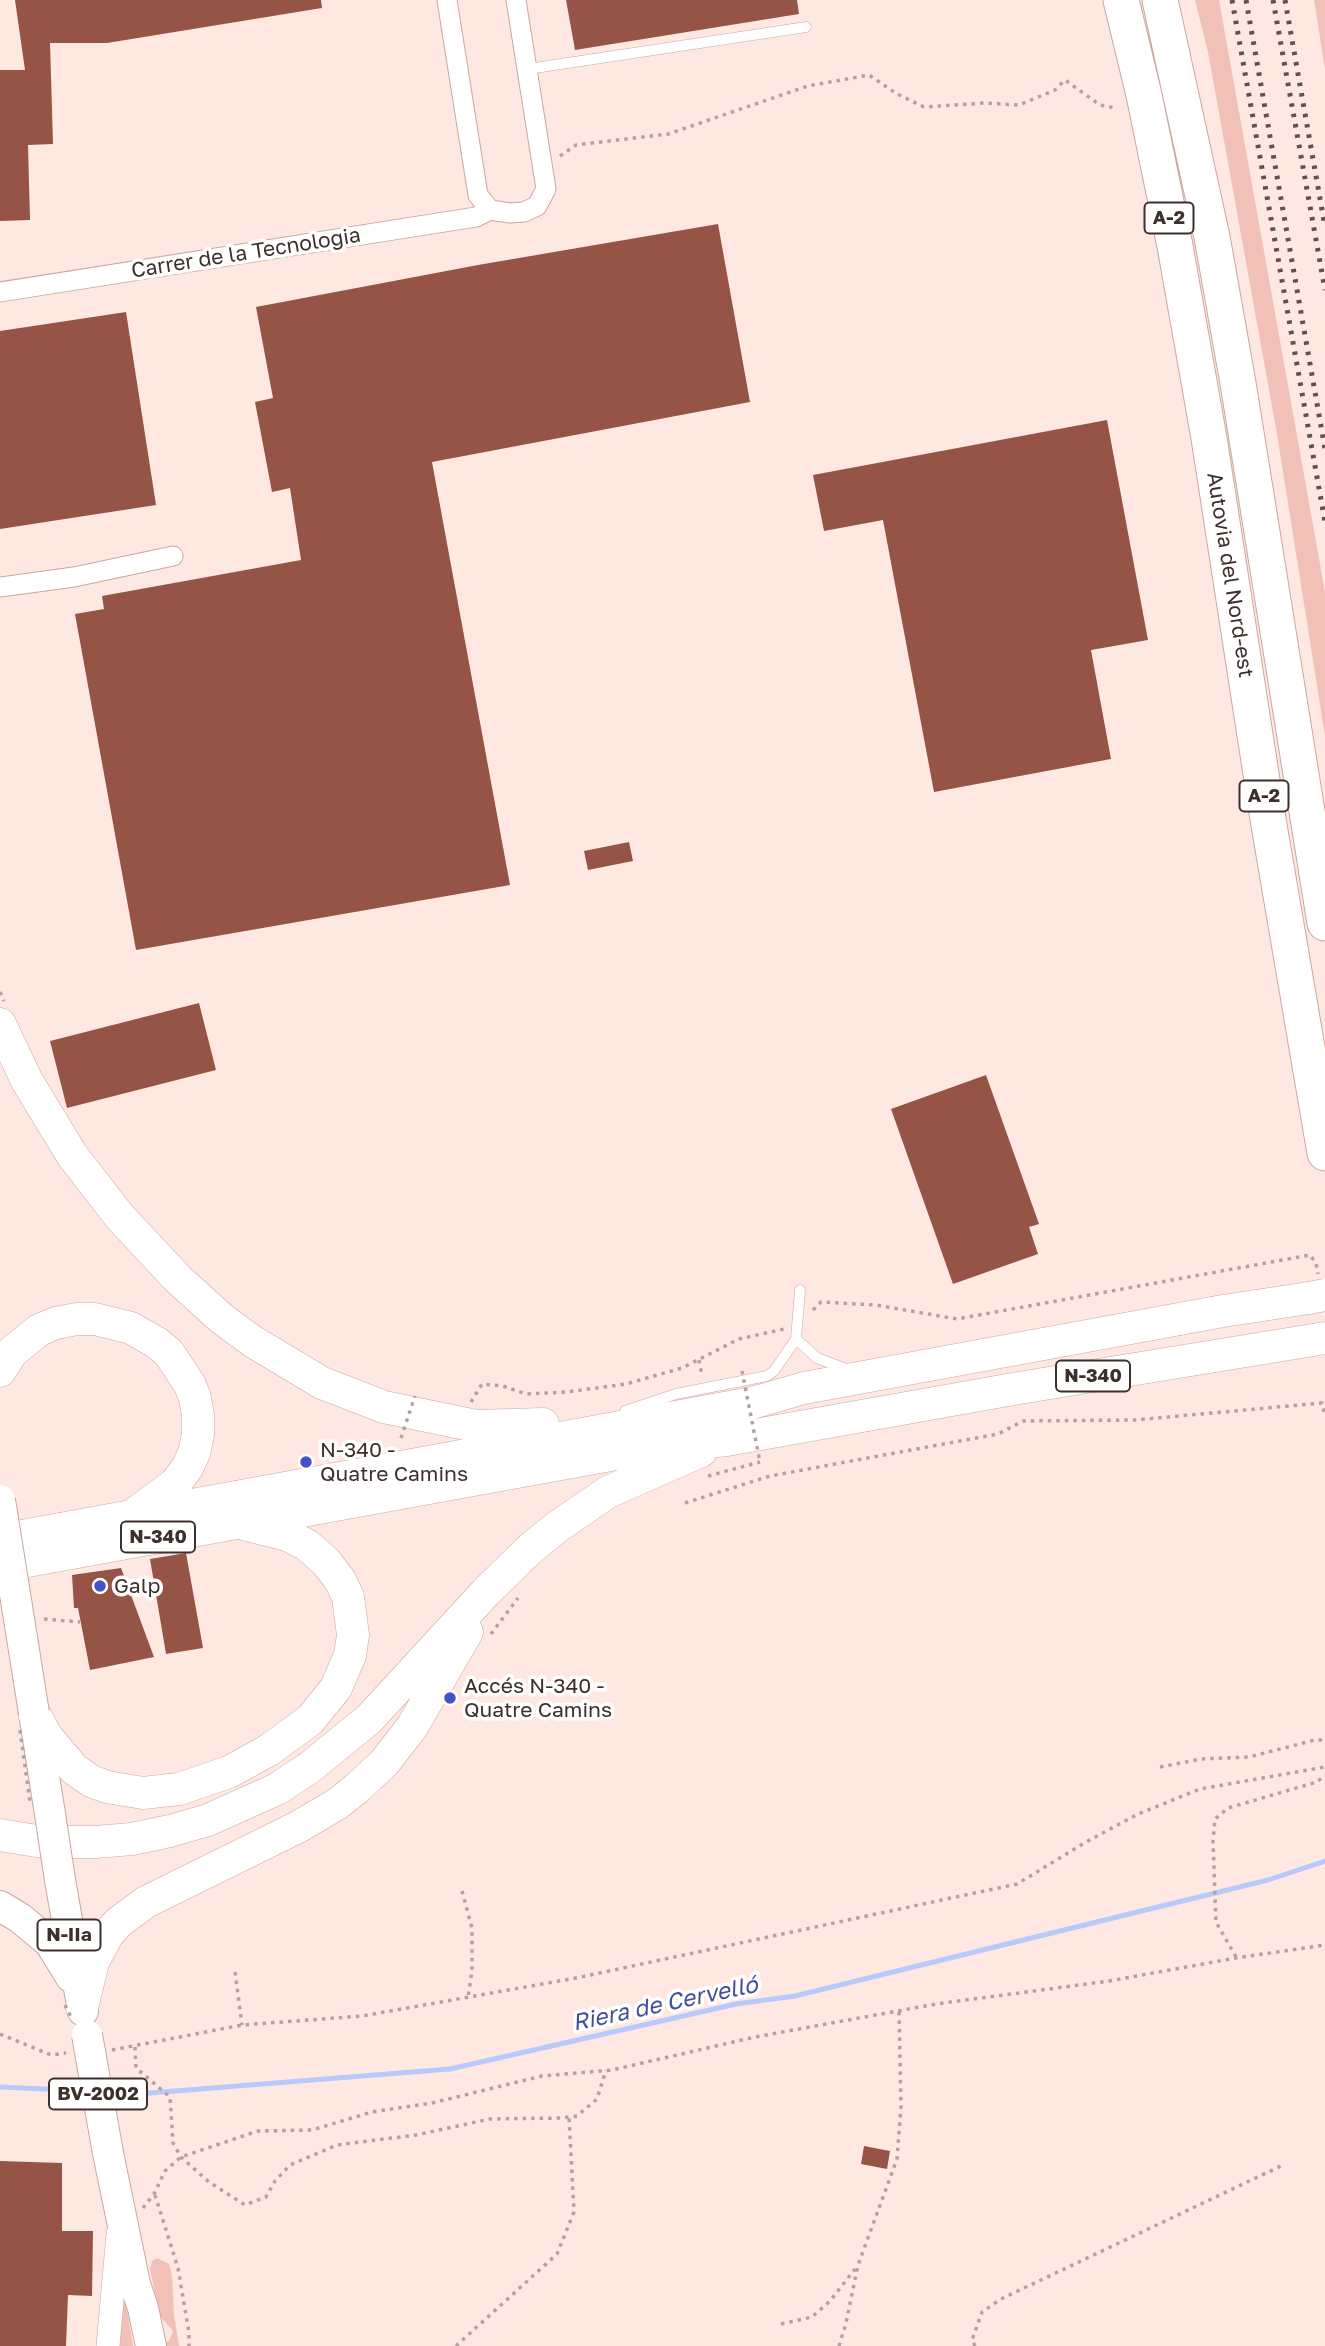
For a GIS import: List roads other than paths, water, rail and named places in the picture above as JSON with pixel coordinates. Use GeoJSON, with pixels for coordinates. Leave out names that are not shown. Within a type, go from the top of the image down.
{"type":"FeatureCollection","features":[{"type":"Feature","properties":{"kind":"highway","name":"Autovia del Nord-est"},"geometry":{"type":"LineString","coordinates":[[1121,0],[1144,95],[1172,233],[1204,411],[1266,805],[1325,1153]]}},
{"type":"Feature","properties":{"kind":"highway","name":"Autovia del Nord-est"},"geometry":{"type":"LineString","coordinates":[[1160,0],[1215,250],[1325,923]]}},
{"type":"Feature","properties":{"kind":"highway"},"geometry":{"type":"LineString","coordinates":[[2,1013],[27,1080],[72,1155],[120,1217],[178,1279],[221,1318],[287,1363],[322,1383],[415,1415],[476,1426],[526,1426],[750,1389],[804,1388]]}},
{"type":"Feature","properties":{"kind":"highway","name":"N-340"},"geometry":{"type":"LineString","coordinates":[[0,1540],[752,1403],[804,1388],[1317,1296]]}},
{"type":"Feature","properties":{"kind":"highway"},"geometry":{"type":"LineString","coordinates":[[0,1371],[12,1352],[39,1330],[77,1319],[95,1319],[131,1328],[151,1338],[169,1353],[190,1385],[198,1416],[194,1452],[187,1468],[175,1484],[153,1503],[130,1516]]}},
{"type":"Feature","properties":{"kind":"highway","name":"N-340"},"geometry":{"type":"LineString","coordinates":[[0,1566],[660,1446],[727,1440],[1317,1339]]}},
{"type":"Feature","properties":{"kind":"highway"},"geometry":{"type":"LineString","coordinates":[[0,1835],[56,1842],[132,1839],[195,1824],[243,1806],[277,1789],[309,1768],[369,1719],[486,1592],[530,1549],[584,1507],[635,1479],[727,1440]]}},
{"type":"Feature","properties":{"kind":"highway"},"geometry":{"type":"LineString","coordinates":[[26,1715],[74,1769],[91,1781],[124,1791],[143,1793],[179,1789],[209,1780],[249,1762],[310,1720],[336,1688],[344,1672],[353,1635],[348,1597],[333,1571],[307,1545],[287,1535],[236,1523]]}},
{"type":"Feature","properties":{"kind":"highway"},"geometry":{"type":"LineString","coordinates":[[86,2027],[88,1978],[108,1934],[131,1911],[318,1816],[356,1789],[384,1763],[412,1727],[486,1592]]}},
{"type":"Feature","properties":{"kind":"main road","name":"N-IIa"},"geometry":{"type":"LineString","coordinates":[[0,1500],[26,1715],[60,1880],[86,2027]]}},
{"type":"Feature","properties":{"kind":"main road"},"geometry":{"type":"LineString","coordinates":[[0,1906],[20,1918],[50,1943],[86,2027]]}},
{"type":"Feature","properties":{"kind":"main road","name":"BV-2002"},"geometry":{"type":"LineString","coordinates":[[86,2027],[108,2153],[126,2211],[135,2284],[151,2346]]}},
{"type":"Feature","properties":{"kind":"main road","name":"BV-2002"},"geometry":{"type":"LineString","coordinates":[[135,2284],[132,2300],[139,2346]]}},
{"type":"Feature","properties":{"kind":"street"},"geometry":{"type":"LineString","coordinates":[[447,0],[478,195],[490,210]]}},
{"type":"Feature","properties":{"kind":"street"},"geometry":{"type":"LineString","coordinates":[[516,0],[528,69]]}},
{"type":"Feature","properties":{"kind":"street","name":"Carrer de la Tecnologia"},"geometry":{"type":"LineString","coordinates":[[0,292],[476,217],[490,210],[524,212],[537,206],[546,189],[528,69]]}},
{"type":"Feature","properties":{"kind":"street"},"geometry":{"type":"LineString","coordinates":[[0,587],[74,577],[173,556]]}},
{"type":"Feature","properties":{"kind":"street"},"geometry":{"type":"LineString","coordinates":[[108,2346],[126,2211]]}},
{"type":"Feature","properties":{"kind":"lane"},"geometry":{"type":"LineString","coordinates":[[528,69],[806,27]]}},
{"type":"Feature","properties":{"kind":"lane"},"geometry":{"type":"LineString","coordinates":[[625,1411],[676,1394],[767,1376],[774,1371],[796,1339],[800,1290]]}},
{"type":"Feature","properties":{"kind":"lane"},"geometry":{"type":"LineString","coordinates":[[796,1339],[817,1358],[840,1368],[887,1373]]}},
{"type":"Feature","properties":{"kind":"waterway","name":"Riera de Cervelló"},"geometry":{"type":"LineString","coordinates":[[108,2092],[150,2093],[450,2069],[736,2004],[795,1996],[1268,1880],[1325,1861]]}},
{"type":"Feature","properties":{"kind":"waterway","name":"Riera de Cervelló"},"geometry":{"type":"LineString","coordinates":[[0,2087],[88,2091]]}},
{"type":"Feature","properties":{"kind":"railway"},"geometry":{"type":"LineString","coordinates":[[1232,0],[1325,522]]}},
{"type":"Feature","properties":{"kind":"railway"},"geometry":{"type":"LineString","coordinates":[[1246,0],[1325,449]]}},
{"type":"Feature","properties":{"kind":"railway"},"geometry":{"type":"LineString","coordinates":[[1273,0],[1325,290]]}},
{"type":"Feature","properties":{"kind":"railway"},"geometry":{"type":"LineString","coordinates":[[1285,0],[1325,227]]}},
{"type":"Feature","properties":{"kind":"place","name":"N-340 - Quatre Camins"},"geometry":{"type":"Point","coordinates":[306,1462]}},
{"type":"Feature","properties":{"kind":"place","name":"Galp"},"geometry":{"type":"Point","coordinates":[100,1586]}},
{"type":"Feature","properties":{"kind":"place","name":"Accés N-340 - Quatre Camins"},"geometry":{"type":"Point","coordinates":[450,1698]}}]}
